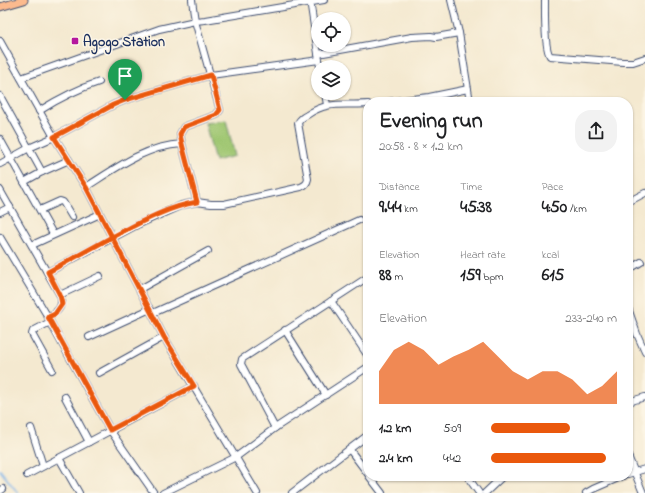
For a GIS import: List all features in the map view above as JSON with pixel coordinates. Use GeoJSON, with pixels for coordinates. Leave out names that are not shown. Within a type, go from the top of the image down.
{"type":"FeatureCollection","features":[{"type":"Feature","properties":{"kind":"main road"},"geometry":{"type":"LineString","coordinates":[[0,7],[24,0]]}},
{"type":"Feature","properties":{"kind":"street"},"geometry":{"type":"LineString","coordinates":[[192,0],[195,21],[220,110],[216,115],[184,127],[180,134],[197,202]]}},
{"type":"Feature","properties":{"kind":"street"},"geometry":{"type":"LineString","coordinates":[[21,78],[159,29],[195,21],[310,1],[324,0]]}},
{"type":"Feature","properties":{"kind":"street"},"geometry":{"type":"LineString","coordinates":[[451,0],[459,33],[469,97]]}},
{"type":"Feature","properties":{"kind":"street"},"geometry":{"type":"LineString","coordinates":[[545,0],[548,54],[550,56],[623,62],[633,62],[645,58]]}},
{"type":"Feature","properties":{"kind":"street"},"geometry":{"type":"LineString","coordinates":[[310,1],[319,60],[412,37],[459,33]]}},
{"type":"Feature","properties":{"kind":"street"},"geometry":{"type":"LineString","coordinates":[[0,41],[54,137],[86,187],[164,337],[257,493]]}},
{"type":"Feature","properties":{"kind":"street"},"geometry":{"type":"LineString","coordinates":[[0,164],[125,100],[211,75],[311,61]]}},
{"type":"Feature","properties":{"kind":"street"},"geometry":{"type":"LineString","coordinates":[[39,110],[62,96],[84,86],[99,82]]}},
{"type":"Feature","properties":{"kind":"street"},"geometry":{"type":"LineString","coordinates":[[429,97],[468,89]]}},
{"type":"Feature","properties":{"kind":"street"},"geometry":{"type":"LineString","coordinates":[[0,96],[42,172]]}},
{"type":"Feature","properties":{"kind":"street"},"geometry":{"type":"LineString","coordinates":[[326,100],[327,105]]}},
{"type":"Feature","properties":{"kind":"street"},"geometry":{"type":"LineString","coordinates":[[48,272],[112,237],[182,205],[197,202],[224,204],[305,185],[308,179],[299,121],[310,113],[327,105],[363,104]]}},
{"type":"Feature","properties":{"kind":"street"},"geometry":{"type":"LineString","coordinates":[[0,139],[53,234]]}},
{"type":"Feature","properties":{"kind":"street"},"geometry":{"type":"LineString","coordinates":[[86,187],[130,159],[151,149],[172,144],[182,144]]}},
{"type":"Feature","properties":{"kind":"street"},"geometry":{"type":"LineString","coordinates":[[24,182],[69,160]]}},
{"type":"Feature","properties":{"kind":"street"},"geometry":{"type":"LineString","coordinates":[[0,190],[60,295],[62,304],[55,314],[33,331],[32,334],[52,370]]}},
{"type":"Feature","properties":{"kind":"street"},"geometry":{"type":"LineString","coordinates":[[633,199],[645,193]]}},
{"type":"Feature","properties":{"kind":"street"},"geometry":{"type":"LineString","coordinates":[[40,210],[60,201],[63,202],[72,217]]}},
{"type":"Feature","properties":{"kind":"street"},"geometry":{"type":"LineString","coordinates":[[0,212],[10,207]]}},
{"type":"Feature","properties":{"kind":"street"},"geometry":{"type":"LineString","coordinates":[[32,245],[53,234],[100,214]]}},
{"type":"Feature","properties":{"kind":"street"},"geometry":{"type":"LineString","coordinates":[[89,338],[359,220]]}},
{"type":"Feature","properties":{"kind":"street"},"geometry":{"type":"LineString","coordinates":[[0,237],[49,319],[110,430],[154,493]]}},
{"type":"Feature","properties":{"kind":"street"},"geometry":{"type":"LineString","coordinates":[[140,289],[208,251]]}},
{"type":"Feature","properties":{"kind":"street"},"geometry":{"type":"LineString","coordinates":[[633,267],[641,262]]}},
{"type":"Feature","properties":{"kind":"street"},"geometry":{"type":"LineString","coordinates":[[60,295],[100,276]]}},
{"type":"Feature","properties":{"kind":"street"},"geometry":{"type":"LineString","coordinates":[[275,428],[241,364],[241,360],[363,279]]}},
{"type":"Feature","properties":{"kind":"street"},"geometry":{"type":"LineString","coordinates":[[331,301],[363,349]]}},
{"type":"Feature","properties":{"kind":"street"},"geometry":{"type":"LineString","coordinates":[[633,322],[645,352]]}},
{"type":"Feature","properties":{"kind":"street"},"geometry":{"type":"LineString","coordinates":[[285,330],[326,395]]}},
{"type":"Feature","properties":{"kind":"street"},"geometry":{"type":"LineString","coordinates":[[99,373],[164,337]]}},
{"type":"Feature","properties":{"kind":"street"},"geometry":{"type":"LineString","coordinates":[[163,493],[174,486],[236,457],[275,428],[363,370]]}},
{"type":"Feature","properties":{"kind":"street"},"geometry":{"type":"LineString","coordinates":[[27,475],[194,386]]}},
{"type":"Feature","properties":{"kind":"street"},"geometry":{"type":"LineString","coordinates":[[65,397],[89,442]]}},
{"type":"Feature","properties":{"kind":"street"},"geometry":{"type":"LineString","coordinates":[[633,401],[645,397]]}},
{"type":"Feature","properties":{"kind":"street"},"geometry":{"type":"LineString","coordinates":[[31,428],[43,466]]}},
{"type":"Feature","properties":{"kind":"street"},"geometry":{"type":"LineString","coordinates":[[292,493],[363,439]]}},
{"type":"Feature","properties":{"kind":"street"},"geometry":{"type":"LineString","coordinates":[[350,450],[363,467]]}},
{"type":"Feature","properties":{"kind":"street"},"geometry":{"type":"LineString","coordinates":[[59,458],[79,493]]}},
{"type":"Feature","properties":{"kind":"street"},"geometry":{"type":"LineString","coordinates":[[633,467],[643,493]]}},
{"type":"Feature","properties":{"kind":"street"},"geometry":{"type":"LineString","coordinates":[[635,471],[645,469]]}},
{"type":"Feature","properties":{"kind":"street"},"geometry":{"type":"LineString","coordinates":[[373,481],[382,493]]}},
{"type":"Feature","properties":{"kind":"street"},"geometry":{"type":"LineString","coordinates":[[471,481],[479,493]]}},
{"type":"Feature","properties":{"kind":"street"},"geometry":{"type":"LineString","coordinates":[[485,493],[498,481]]}},
{"type":"Feature","properties":{"kind":"street"},"geometry":{"type":"LineString","coordinates":[[586,493],[593,488],[610,481]]}},
{"type":"Feature","properties":{"kind":"street"},"geometry":{"type":"LineString","coordinates":[[174,486],[178,493]]}},
{"type":"Feature","properties":{"kind":"green space"},"geometry":{"type":"Polygon","coordinates":[[[226,120],[235,156],[215,161],[205,123],[226,120]]]}},
{"type":"Feature","properties":{"kind":"waterway"},"geometry":{"type":"LineString","coordinates":[[0,470],[18,493]]}},
{"type":"Feature","properties":{"kind":"place","name":"Agogo Station"},"geometry":{"type":"Point","coordinates":[75,41]}},
{"type":"Feature","properties":{"kind":"route"},"geometry":{"type":"LineString","coordinates":[[125,100],[54,137],[86,187],[112,237],[48,272],[62,299],[62,304],[55,314],[48,317],[110,430],[194,386],[164,337],[112,237],[182,205],[197,202],[180,134],[184,127],[216,115],[220,110],[211,75],[125,100]]}}]}
